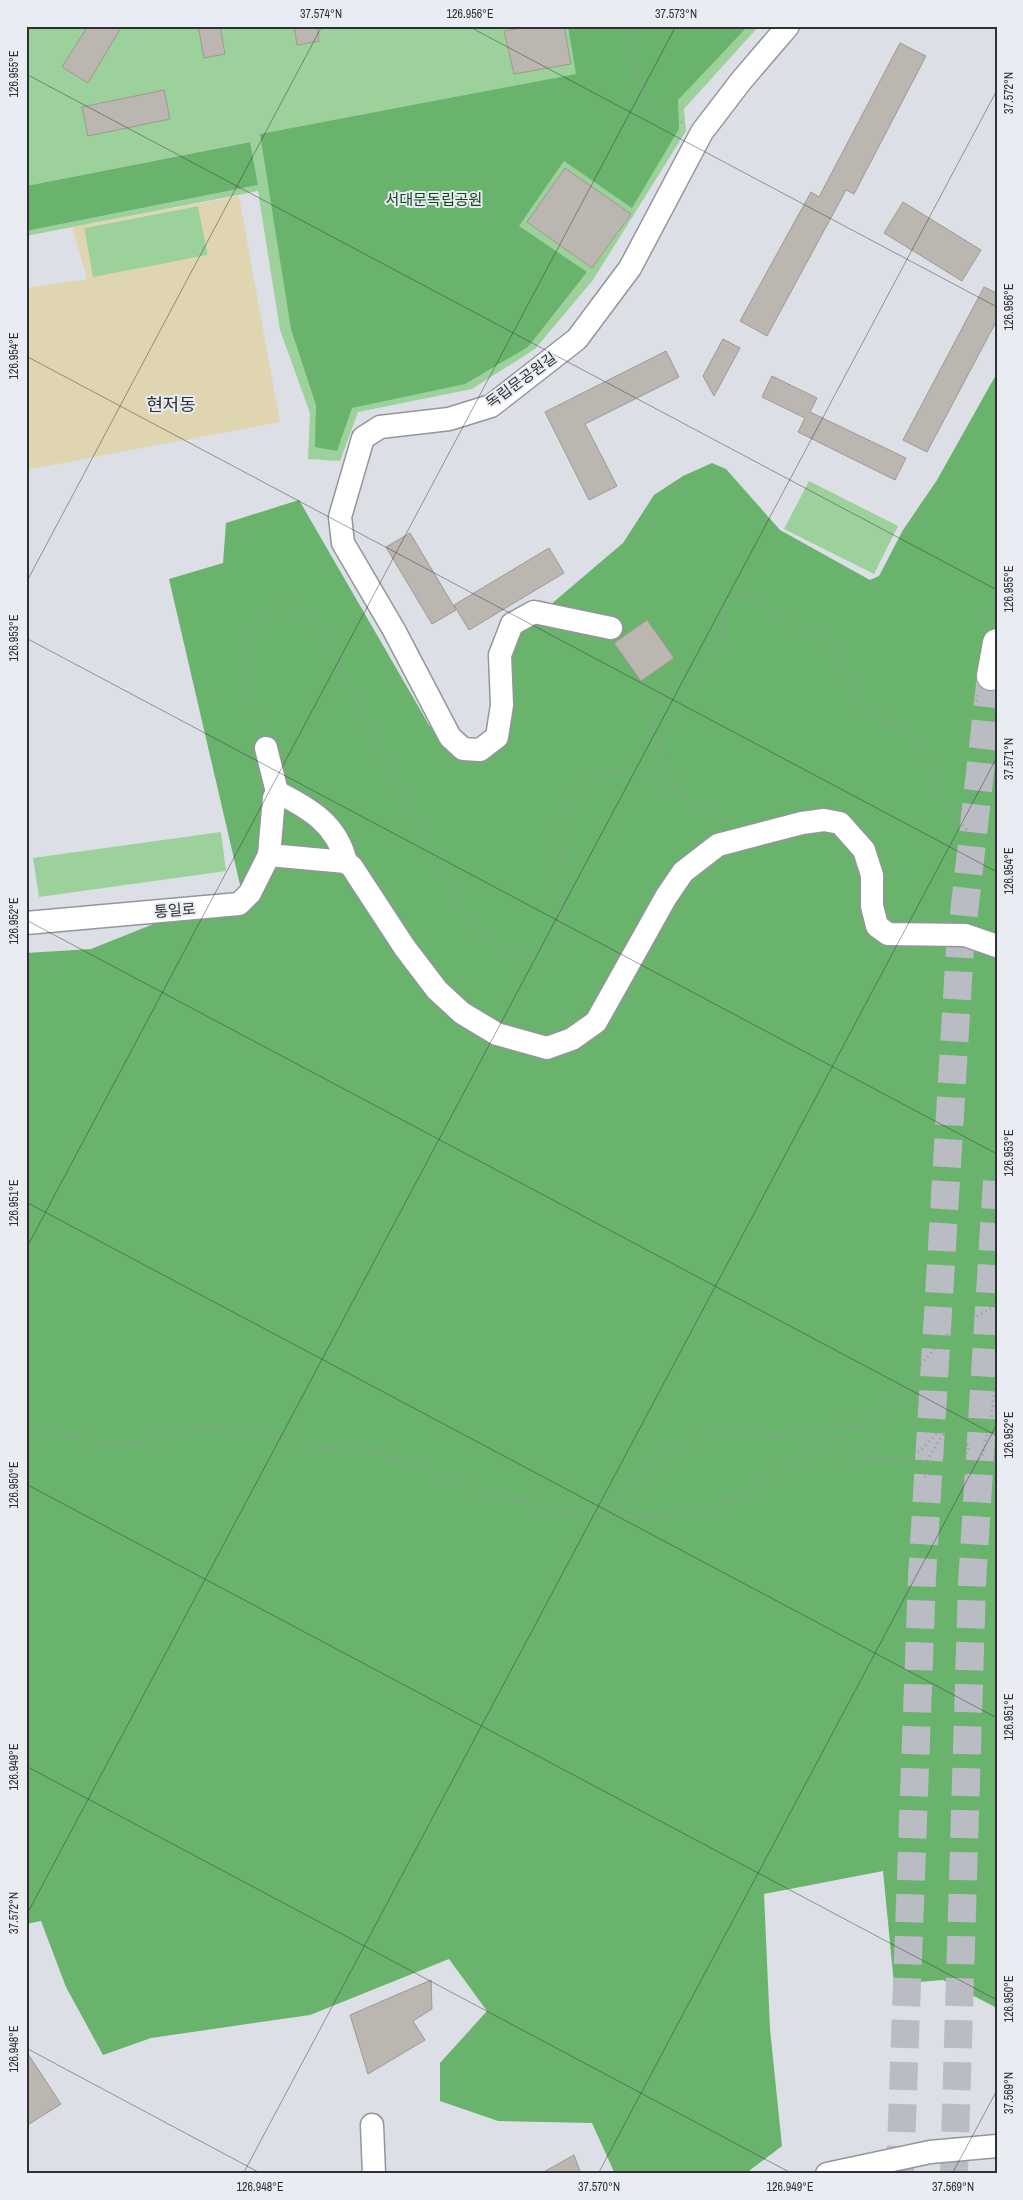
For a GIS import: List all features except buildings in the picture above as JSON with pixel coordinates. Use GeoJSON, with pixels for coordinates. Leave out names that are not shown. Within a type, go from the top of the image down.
{"type":"FeatureCollection","features":[{"type":"Feature","properties":{"kind":"main road"},"geometry":{"type":"LineString","coordinates":[[991,676],[997,643]]}},
{"type":"Feature","properties":{"kind":"street","name":"독립문공원길"},"geometry":{"type":"LineString","coordinates":[[611,628],[534,612],[512,624],[500,655],[502,705],[497,737],[480,750],[463,749],[450,736],[394,630],[343,543],[340,517],[363,438],[380,427],[449,419],[491,406],[577,339],[630,268],[702,132],[741,81],[788,26]]}},
{"type":"Feature","properties":{"kind":"street"},"geometry":{"type":"LineString","coordinates":[[266,748],[277,792],[274,798],[269,854],[346,862],[352,867],[405,948],[432,983],[462,1013],[497,1034],[547,1048],[572,1039],[596,1022],[666,896],[683,872],[718,844],[802,823],[824,820],[840,823],[864,850],[872,875],[872,906],[877,926],[888,934],[936,933],[965,935],[997,946]]}},
{"type":"Feature","properties":{"kind":"street"},"geometry":{"type":"LineString","coordinates":[[277,792],[310,808],[342,847],[346,862]]}},
{"type":"Feature","properties":{"kind":"street","name":"통일로"},"geometry":{"type":"LineString","coordinates":[[26,923],[239,904],[250,893],[269,854]]}},
{"type":"Feature","properties":{"kind":"street"},"geometry":{"type":"LineString","coordinates":[[372,2125],[374,2174]]}},
{"type":"Feature","properties":{"kind":"street"},"geometry":{"type":"LineString","coordinates":[[827,2174],[930,2152],[997,2146]]}},
{"type":"Feature","properties":{"kind":"path"},"geometry":{"type":"LineString","coordinates":[[629,26],[644,103],[702,132]]}},
{"type":"Feature","properties":{"kind":"path"},"geometry":{"type":"LineString","coordinates":[[678,792],[665,769],[656,744],[655,722],[658,707],[672,685],[696,670],[716,651],[722,629],[724,604],[730,594],[744,594],[792,623],[825,638],[838,649],[857,702],[878,718],[901,727],[919,742],[943,798],[954,815],[970,834],[997,842]]}},
{"type":"Feature","properties":{"kind":"path"},"geometry":{"type":"LineString","coordinates":[[266,748],[244,669],[249,632],[271,613],[288,606],[309,612],[323,634],[466,918],[488,942],[509,953],[532,959],[552,943],[561,920],[560,816],[577,789],[589,779],[613,771],[637,775],[678,792],[750,835]]}},
{"type":"Feature","properties":{"kind":"path"},"geometry":{"type":"LineString","coordinates":[[26,1427],[71,1439],[138,1443],[207,1426],[275,1435],[326,1448],[365,1451],[398,1460],[465,1486],[570,1514],[656,1518],[703,1512],[738,1496],[784,1467],[865,1425],[873,1414],[908,1396],[918,1367],[952,1330],[997,1305]]}},
{"type":"Feature","properties":{"kind":"path"},"geometry":{"type":"LineString","coordinates":[[865,1425],[876,1442],[851,1450],[844,1456],[846,1460],[906,1458],[920,1451],[938,1432],[942,1432],[943,1435],[936,1449],[921,1470],[924,1477],[928,1476],[956,1449],[967,1444],[969,1446],[968,1450],[942,1493],[950,1494],[982,1455],[992,1416],[997,1376]]}},
{"type":"Feature","properties":{"kind":"path"},"geometry":{"type":"LineString","coordinates":[[605,1516],[650,1462],[662,1454],[713,1434],[739,1433],[776,1438],[844,1424],[865,1425]]}},
{"type":"Feature","properties":{"kind":"green space","name":"서대문독립공원"},"geometry":{"type":"Polygon","coordinates":[[[26,26],[759,26],[684,109],[686,131],[593,280],[535,349],[472,389],[358,412],[340,461],[308,459],[310,413],[280,330],[258,191],[26,236],[26,231],[258,185],[249,142],[26,186],[26,26]]]}},
{"type":"Feature","properties":{"kind":"green space"},"geometry":{"type":"Polygon","coordinates":[[[568,26],[748,26],[678,100],[679,129],[632,208],[564,161],[519,226],[587,272],[528,347],[465,384],[352,408],[337,451],[315,447],[316,405],[291,329],[260,134],[576,74],[568,26]]]}},
{"type":"Feature","properties":{"kind":"green space"},"geometry":{"type":"Polygon","coordinates":[[[250,142],[258,185],[26,231],[26,186],[250,142]]]}},
{"type":"Feature","properties":{"kind":"green space"},"geometry":{"type":"Polygon","coordinates":[[[198,206],[208,255],[93,278],[84,228],[198,206]]]}},
{"type":"Feature","properties":{"kind":"green space"},"geometry":{"type":"Polygon","coordinates":[[[997,373],[997,2008],[943,1980],[894,1984],[883,1871],[764,1894],[770,2029],[782,2146],[745,2174],[615,2174],[592,2123],[498,2121],[440,2101],[440,2063],[487,2011],[449,1959],[310,2015],[151,2038],[103,2055],[66,1987],[41,1921],[26,1924],[26,953],[91,949],[241,889],[169,579],[223,563],[226,523],[299,500],[429,725],[459,758],[503,740],[506,656],[516,630],[536,617],[623,543],[654,495],[683,476],[712,463],[726,469],[780,530],[870,580],[879,576],[903,530],[937,480],[997,373]]]}},
{"type":"Feature","properties":{"kind":"green space"},"geometry":{"type":"Polygon","coordinates":[[[809,481],[898,526],[874,574],[784,529],[809,481]]]}},
{"type":"Feature","properties":{"kind":"green space"},"geometry":{"type":"Polygon","coordinates":[[[221,832],[226,871],[39,897],[33,858],[221,832]]]}},
{"type":"Feature","properties":{"kind":"sand"},"geometry":{"type":"Polygon","coordinates":[[[239,196],[280,422],[26,470],[26,288],[87,279],[72,227],[239,196]],[[198,206],[84,228],[93,277],[208,255],[198,206]]]}},
{"type":"Feature","properties":{"kind":"tunnel"},"geometry":{"type":"LineString","coordinates":[[900,2174],[922,1577],[960,948],[991,676]]}},
{"type":"Feature","properties":{"kind":"tunnel"},"geometry":{"type":"LineString","coordinates":[[954,2174],[972,1584],[997,1180]]}},
{"type":"Feature","properties":{"kind":"district","name":"현저동"},"geometry":{"type":"Point","coordinates":[171,404]}}]}
